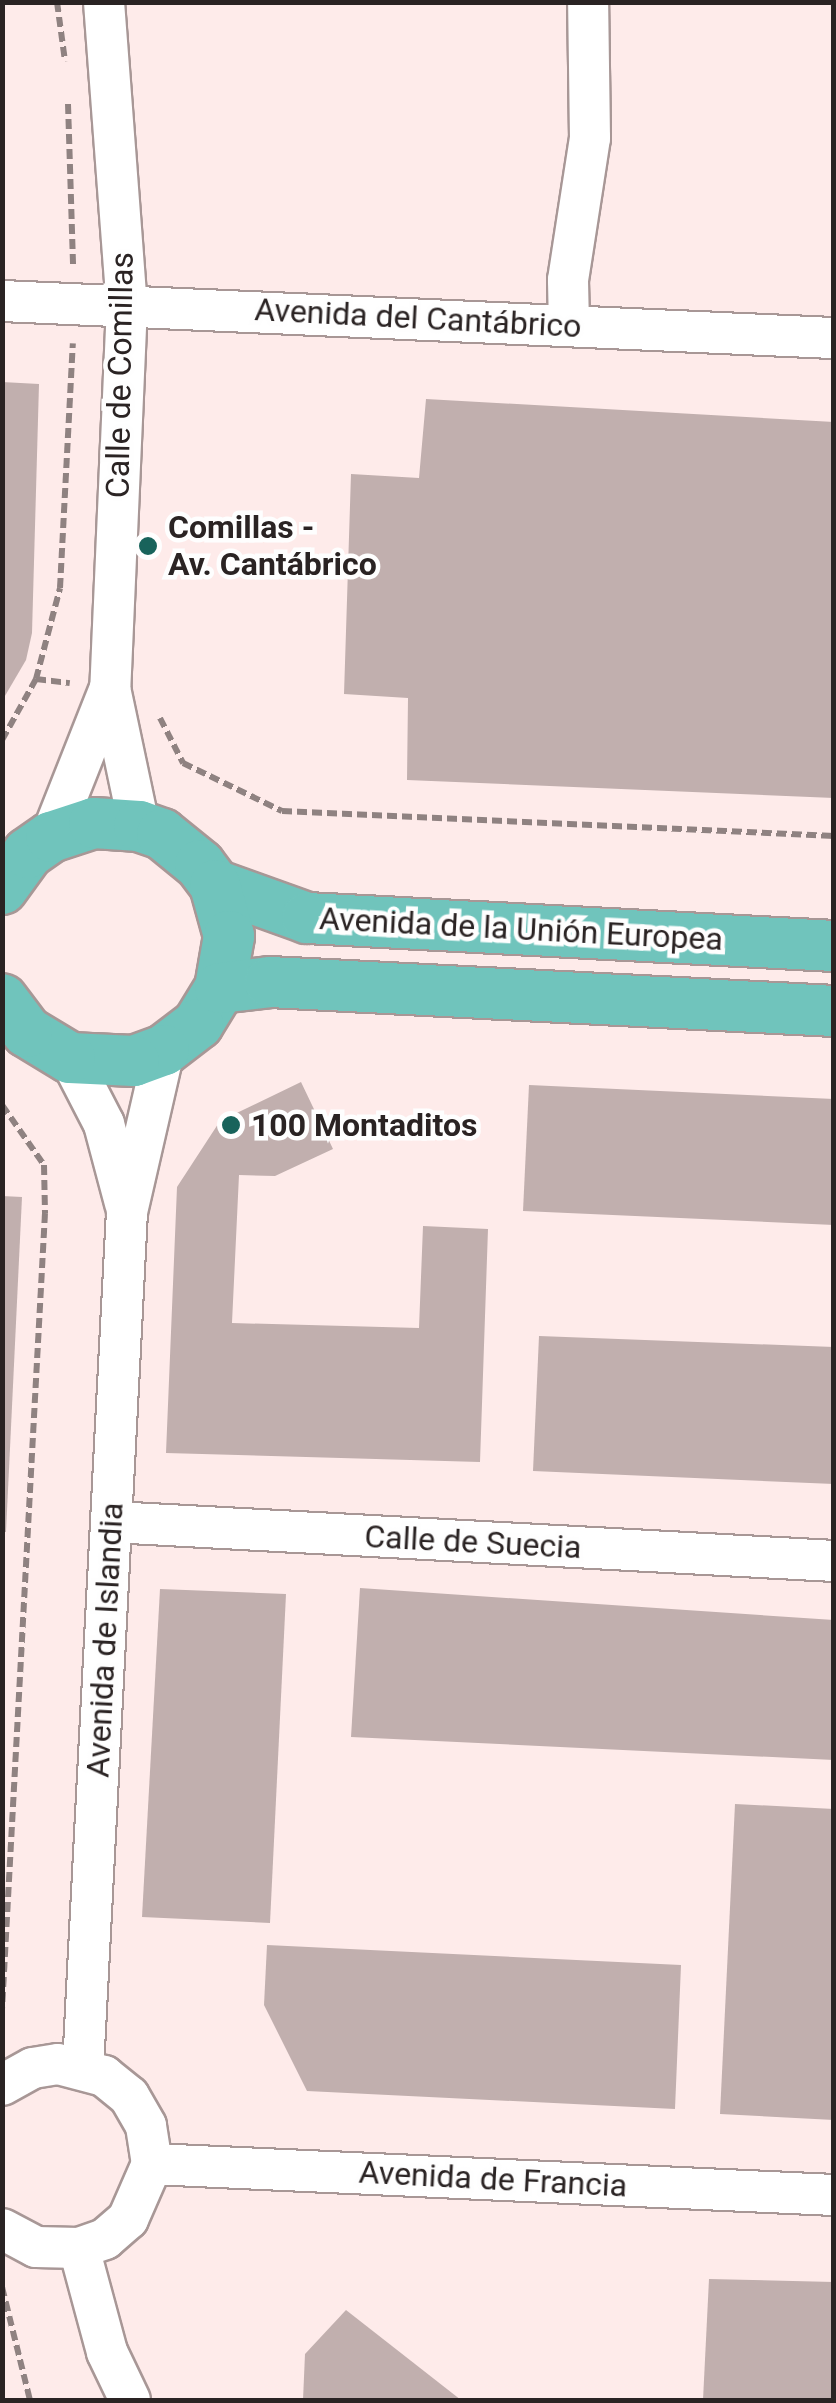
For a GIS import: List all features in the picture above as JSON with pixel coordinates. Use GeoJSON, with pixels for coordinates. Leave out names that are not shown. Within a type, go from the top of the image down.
{"type":"FeatureCollection","features":[{"type":"Feature","properties":{"kind":"main road"},"geometry":{"type":"LineString","coordinates":[[2,999],[27,1032],[70,1058],[102,1064],[164,1050],[198,1024],[220,988],[229,936],[214,885],[182,848],[139,826],[94,823],[51,836],[5,880]]}},
{"type":"Feature","properties":{"kind":"main road","name":"Avenida de la Unión Europea"},"geometry":{"type":"LineString","coordinates":[[214,885],[307,918],[834,946]]}},
{"type":"Feature","properties":{"kind":"main road","name":"Avenida de la Unión Europea"},"geometry":{"type":"LineString","coordinates":[[220,988],[270,982],[834,1011]]}},
{"type":"Feature","properties":{"kind":"street","name":"Calle de Comillas"},"geometry":{"type":"LineString","coordinates":[[104,2],[127,306],[110,688],[139,826]]}},
{"type":"Feature","properties":{"kind":"street"},"geometry":{"type":"LineString","coordinates":[[570,325],[568,280],[590,138],[588,2]]}},
{"type":"Feature","properties":{"kind":"street","name":"Avenida del Cantábrico"},"geometry":{"type":"LineString","coordinates":[[2,302],[834,338]]}},
{"type":"Feature","properties":{"kind":"street","name":"Calle de Comillas"},"geometry":{"type":"LineString","coordinates":[[51,836],[110,688]]}},
{"type":"Feature","properties":{"kind":"street","name":"Avenida de Islandia"},"geometry":{"type":"LineString","coordinates":[[83,2068],[128,1212],[164,1050]]}},
{"type":"Feature","properties":{"kind":"street","name":"Avenida de Islandia"},"geometry":{"type":"LineString","coordinates":[[70,1058],[104,1124],[128,1212]]}},
{"type":"Feature","properties":{"kind":"street","name":"Calle de Suecia"},"geometry":{"type":"LineString","coordinates":[[112,1522],[834,1561]]}},
{"type":"Feature","properties":{"kind":"street"},"geometry":{"type":"LineString","coordinates":[[2,2085],[33,2068],[83,2068],[129,2096],[146,2126],[152,2164],[128,2219],[79,2248],[36,2247],[2,2229]]}},
{"type":"Feature","properties":{"kind":"street","name":"Avenida de Francia"},"geometry":{"type":"LineString","coordinates":[[152,2164],[834,2195]]}},
{"type":"Feature","properties":{"kind":"street"},"geometry":{"type":"LineString","coordinates":[[79,2248],[107,2352],[130,2400]]}},
{"type":"Feature","properties":{"kind":"path"},"geometry":{"type":"LineString","coordinates":[[2,740],[36,679],[145,689],[183,764],[282,811],[834,836]]}},
{"type":"Feature","properties":{"kind":"path"},"geometry":{"type":"LineString","coordinates":[[2,1105],[44,1165],[45,1213],[2,2010]]}},
{"type":"Feature","properties":{"kind":"path"},"geometry":{"type":"LineString","coordinates":[[2,2287],[30,2400]]}},
{"type":"Feature","properties":{"kind":"building"},"geometry":{"type":"Polygon","coordinates":[[[2,382],[39,384],[32,633],[26,660],[2,701],[2,382]]]}},
{"type":"Feature","properties":{"kind":"building"},"geometry":{"type":"Polygon","coordinates":[[[426,399],[834,422],[834,798],[407,780],[408,698],[344,694],[351,474],[419,478],[426,399]]]}},
{"type":"Feature","properties":{"kind":"building"},"geometry":{"type":"Polygon","coordinates":[[[301,1082],[333,1149],[275,1176],[239,1175],[232,1323],[419,1328],[423,1226],[488,1229],[480,1462],[166,1453],[177,1187],[220,1121],[301,1082]]]}},
{"type":"Feature","properties":{"kind":"building"},"geometry":{"type":"Polygon","coordinates":[[[529,1085],[834,1099],[834,1225],[523,1211],[529,1085]]]}},
{"type":"Feature","properties":{"kind":"building"},"geometry":{"type":"Polygon","coordinates":[[[2,1196],[22,1197],[6,1532],[2,1532],[2,1196]]]}},
{"type":"Feature","properties":{"kind":"building"},"geometry":{"type":"Polygon","coordinates":[[[539,1336],[834,1347],[834,1484],[533,1471],[539,1336]]]}},
{"type":"Feature","properties":{"kind":"building"},"geometry":{"type":"Polygon","coordinates":[[[360,1588],[834,1620],[834,1760],[351,1737],[360,1588]]]}},
{"type":"Feature","properties":{"kind":"building"},"geometry":{"type":"Polygon","coordinates":[[[160,1589],[286,1594],[270,1923],[142,1917],[160,1589]]]}},
{"type":"Feature","properties":{"kind":"building"},"geometry":{"type":"Polygon","coordinates":[[[735,1804],[834,1809],[834,2120],[720,2114],[735,1804]]]}},
{"type":"Feature","properties":{"kind":"building"},"geometry":{"type":"Polygon","coordinates":[[[267,1945],[681,1965],[675,2109],[307,2091],[264,2005],[267,1945]]]}},
{"type":"Feature","properties":{"kind":"building"},"geometry":{"type":"Polygon","coordinates":[[[709,2279],[834,2282],[834,2400],[703,2400],[709,2279]]]}},
{"type":"Feature","properties":{"kind":"building"},"geometry":{"type":"Polygon","coordinates":[[[346,2310],[461,2400],[303,2400],[305,2354],[346,2310]]]}},
{"type":"Feature","properties":{"kind":"place","name":"Comillas - Av. Cantábrico"},"geometry":{"type":"Point","coordinates":[148,546]}},
{"type":"Feature","properties":{"kind":"place","name":"100 Montaditos"},"geometry":{"type":"Point","coordinates":[231,1125]}}]}
